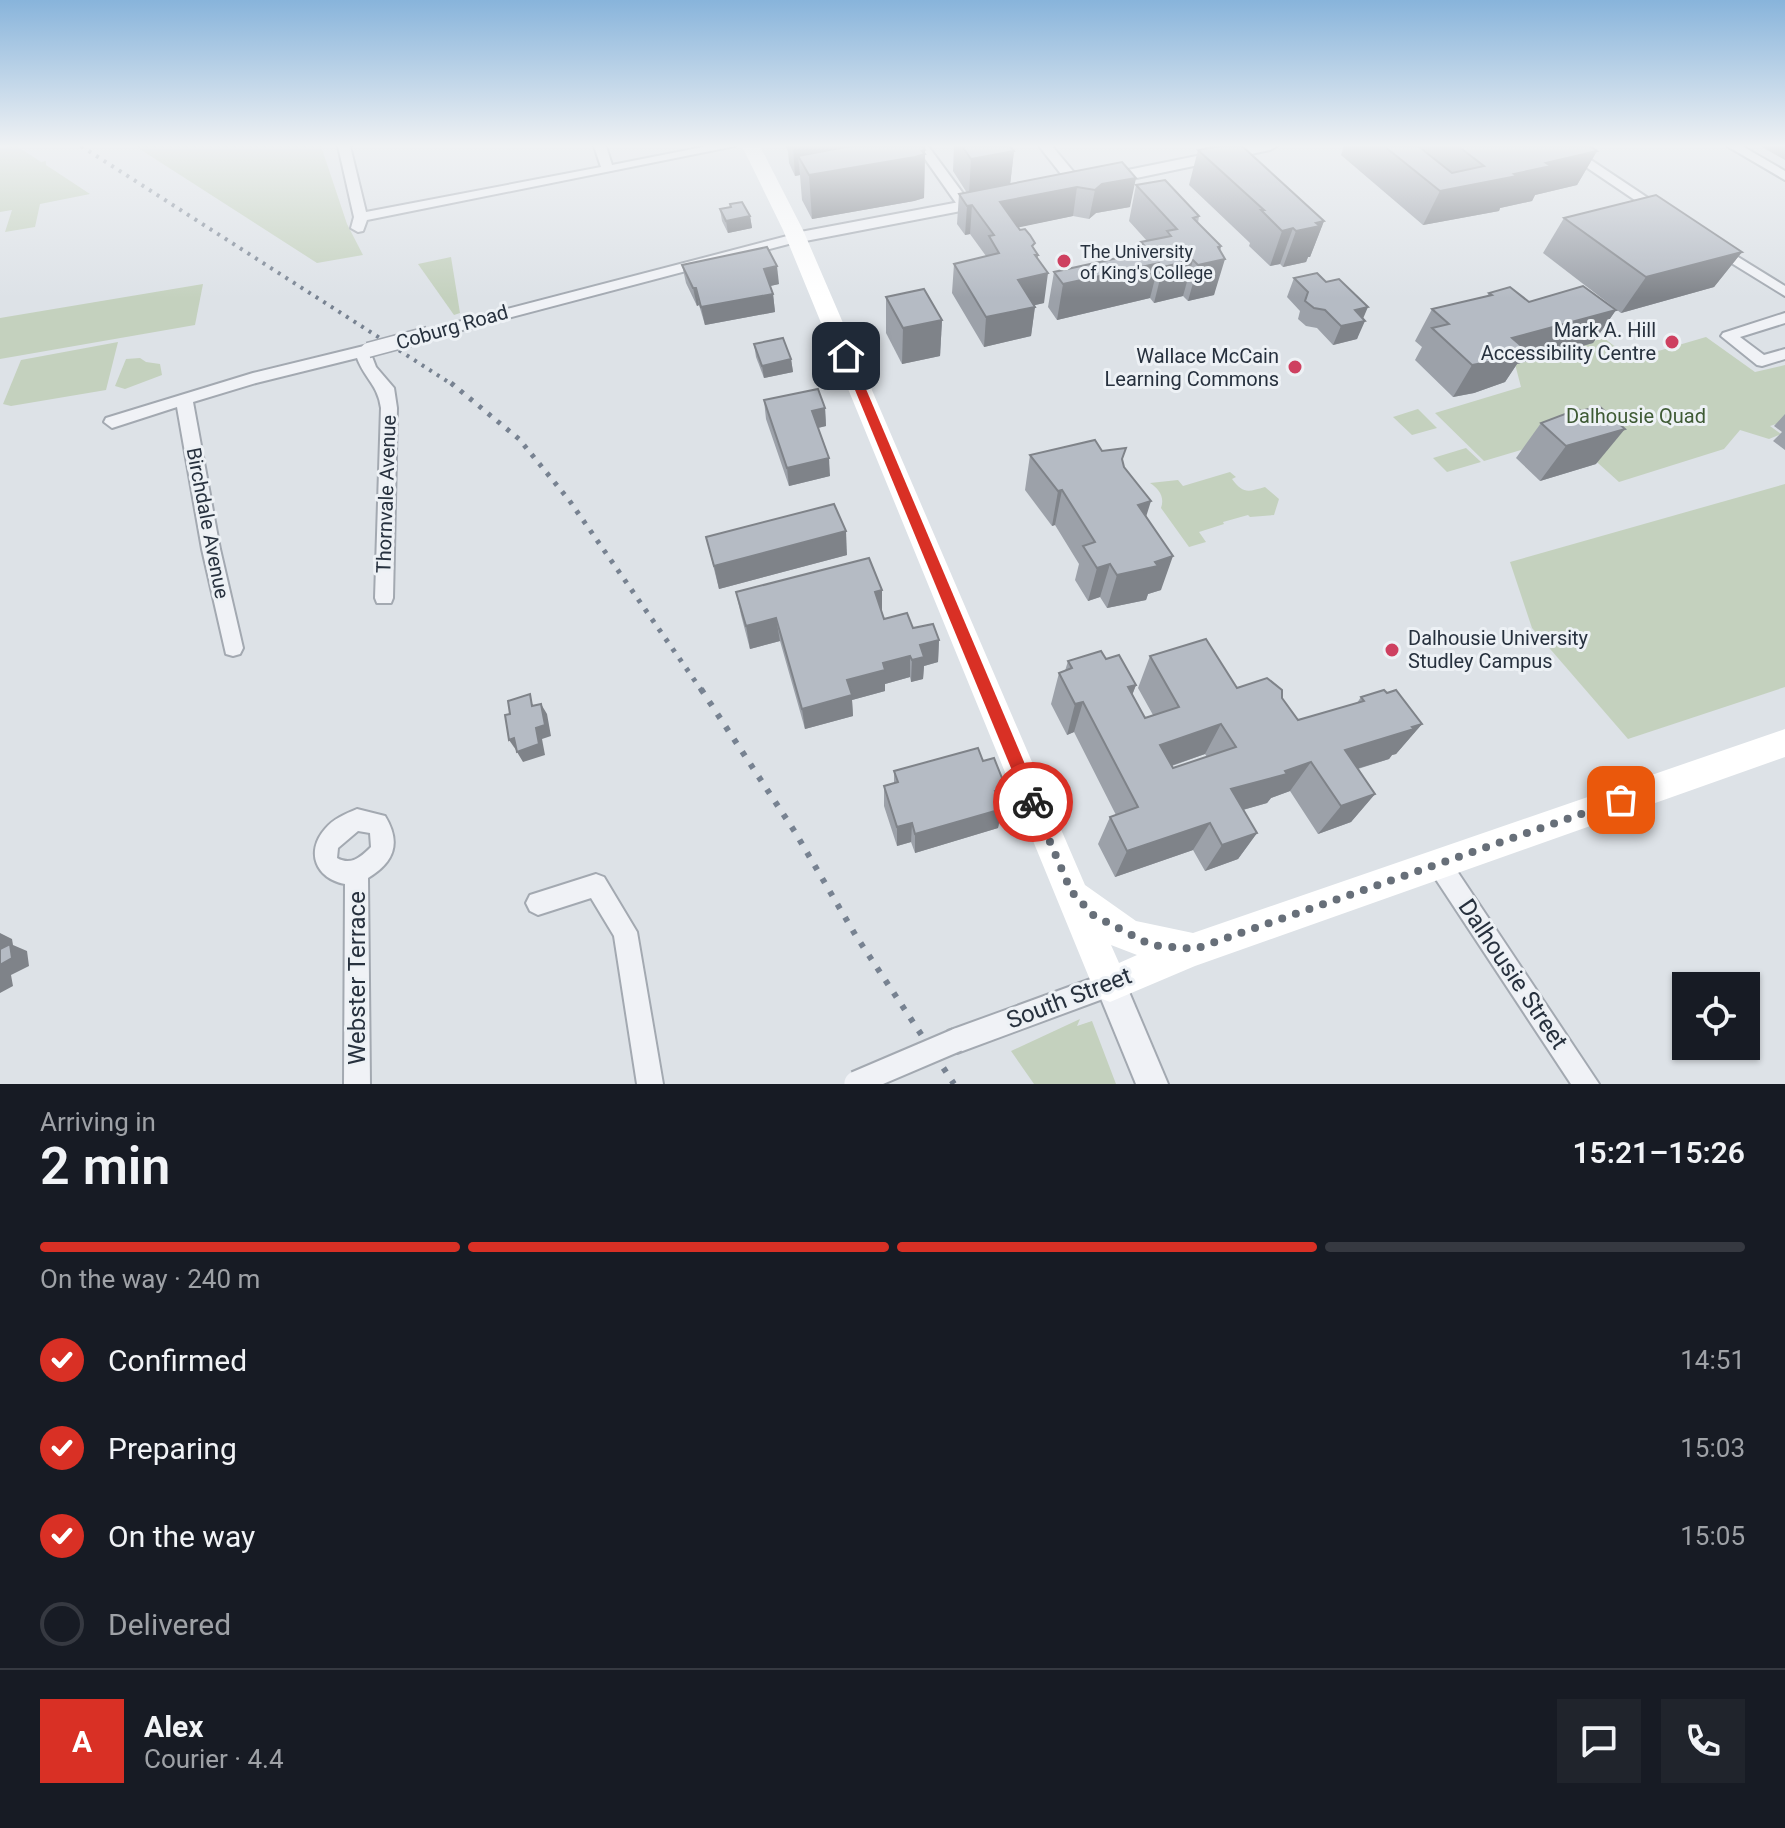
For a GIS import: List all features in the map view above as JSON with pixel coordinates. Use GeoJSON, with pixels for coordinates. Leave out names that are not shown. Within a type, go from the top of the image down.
{"type":"FeatureCollection","features":[{"type":"Feature","properties":{"kind":"main road"},"geometry":{"type":"LineString","coordinates":[[775,197],[1110,984]]}},
{"type":"Feature","properties":{"kind":"main road","name":"South Street"},"geometry":{"type":"LineString","coordinates":[[1110,984],[1195,949],[1785,743]]}},
{"type":"Feature","properties":{"kind":"main road"},"geometry":{"type":"LineString","coordinates":[[1071,891],[1093,915],[1112,927],[1151,945],[1195,949]]}},
{"type":"Feature","properties":{"kind":"street"},"geometry":{"type":"LineString","coordinates":[[355,197],[360,222],[481,197]]}},
{"type":"Feature","properties":{"kind":"street"},"geometry":{"type":"LineString","coordinates":[[958,197],[966,207]]}},
{"type":"Feature","properties":{"kind":"street"},"geometry":{"type":"LineString","coordinates":[[1638,197],[1675,221]]}},
{"type":"Feature","properties":{"kind":"street"},"geometry":{"type":"LineString","coordinates":[[795,238],[996,200]]}},
{"type":"Feature","properties":{"kind":"street","name":"Coburg Road"},"geometry":{"type":"LineString","coordinates":[[112,422],[253,378],[795,238]]}},
{"type":"Feature","properties":{"kind":"street"},"geometry":{"type":"LineString","coordinates":[[1702,238],[1785,292]]}},
{"type":"Feature","properties":{"kind":"street"},"geometry":{"type":"LineString","coordinates":[[1785,318],[1728,336],[1762,361],[1785,354]]}},
{"type":"Feature","properties":{"kind":"street","name":"Thornvale Avenue"},"geometry":{"type":"LineString","coordinates":[[365,351],[369,369],[386,388],[389,408],[384,598]]}},
{"type":"Feature","properties":{"kind":"street","name":"Birchdale Avenue"},"geometry":{"type":"LineString","coordinates":[[184,399],[211,549],[233,648]]}},
{"type":"Feature","properties":{"kind":"street","name":"Dalhousie Street"},"geometry":{"type":"LineString","coordinates":[[1439,864],[1586,1084]]}},
{"type":"Feature","properties":{"kind":"street","name":"Webster Terrace"},"geometry":{"type":"LineString","coordinates":[[357,871],[357,1084]]}},
{"type":"Feature","properties":{"kind":"street"},"geometry":{"type":"LineString","coordinates":[[538,903],[596,885],[625,932],[650,1084]]}},
{"type":"Feature","properties":{"kind":"street"},"geometry":{"type":"LineString","coordinates":[[1110,984],[1152,1084]]}},
{"type":"Feature","properties":{"kind":"street","name":"South Street"},"geometry":{"type":"LineString","coordinates":[[854,1084],[957,1040],[1110,984]]}},
{"type":"Feature","properties":{"kind":"green space"},"geometry":{"type":"Polygon","coordinates":[[[0,197],[77,197],[40,204],[35,227],[5,232],[12,210],[0,212],[0,197]]]}},
{"type":"Feature","properties":{"kind":"green space"},"geometry":{"type":"Polygon","coordinates":[[[214,197],[338,197],[347,224],[363,255],[317,263],[214,197]]]}},
{"type":"Feature","properties":{"kind":"green space"},"geometry":{"type":"Polygon","coordinates":[[[451,257],[460,313],[454,315],[418,264],[451,257]]]}},
{"type":"Feature","properties":{"kind":"green space"},"geometry":{"type":"Polygon","coordinates":[[[203,284],[195,325],[0,359],[0,318],[203,284]]]}},
{"type":"Feature","properties":{"kind":"green space","name":"Dalhousie Quad"},"geometry":{"type":"Polygon","coordinates":[[[1706,337],[1755,372],[1785,365],[1785,421],[1770,426],[1781,434],[1769,439],[1740,430],[1724,449],[1619,482],[1568,436],[1484,461],[1435,413],[1521,387],[1515,364],[1604,338],[1631,359],[1706,337]]]}},
{"type":"Feature","properties":{"kind":"green space"},"geometry":{"type":"Polygon","coordinates":[[[118,342],[106,390],[11,406],[3,404],[21,360],[118,342]]]}},
{"type":"Feature","properties":{"kind":"green space"},"geometry":{"type":"Polygon","coordinates":[[[140,358],[160,364],[162,375],[125,389],[115,386],[126,359],[140,358]]]}},
{"type":"Feature","properties":{"kind":"green space"},"geometry":{"type":"Polygon","coordinates":[[[1418,409],[1437,428],[1412,435],[1393,417],[1418,409]]]}},
{"type":"Feature","properties":{"kind":"green space"},"geometry":{"type":"Polygon","coordinates":[[[1466,448],[1481,462],[1447,472],[1433,458],[1466,448]]]}},
{"type":"Feature","properties":{"kind":"green space"},"geometry":{"type":"Polygon","coordinates":[[[1230,472],[1236,477],[1232,479],[1239,487],[1250,491],[1265,487],[1279,499],[1274,515],[1248,515],[1223,522],[1199,532],[1206,542],[1189,547],[1161,508],[1160,494],[1150,483],[1178,480],[1183,486],[1230,472]]]}},
{"type":"Feature","properties":{"kind":"green space"},"geometry":{"type":"Polygon","coordinates":[[[1785,484],[1785,687],[1628,739],[1532,628],[1510,562],[1785,484]]]}},
{"type":"Feature","properties":{"kind":"green space"},"geometry":{"type":"Polygon","coordinates":[[[1080,1019],[1077,1026],[1092,1021],[1116,1084],[1034,1084],[1011,1051],[1080,1019]]]}},
{"type":"Feature","properties":{"kind":"building"},"geometry":{"type":"Polygon","coordinates":[[[961,197],[1028,197],[1000,202],[1020,230],[1025,229],[1030,235],[1038,255],[1035,255],[1048,273],[1018,280],[1035,307],[986,317],[954,264],[999,253],[989,236],[994,235],[972,205],[967,206],[961,197]]]}},
{"type":"Feature","properties":{"kind":"building"},"geometry":{"type":"Polygon","coordinates":[[[1147,197],[1181,197],[1199,216],[1193,218],[1221,246],[1218,247],[1225,259],[1198,265],[1193,260],[1163,267],[1159,263],[1063,284],[1054,272],[1149,251],[1141,242],[1171,236],[1167,231],[1177,229],[1147,197]]]}},
{"type":"Feature","properties":{"kind":"building"},"geometry":{"type":"Polygon","coordinates":[[[1249,197],[1297,197],[1324,221],[1316,223],[1320,226],[1282,231],[1261,210],[1264,210],[1249,197]]]}},
{"type":"Feature","properties":{"kind":"building"},"geometry":{"type":"Polygon","coordinates":[[[1658,197],[1742,252],[1646,277],[1564,218],[1658,197]]]}},
{"type":"Feature","properties":{"kind":"building"},"geometry":{"type":"Polygon","coordinates":[[[742,202],[750,216],[726,221],[720,209],[742,202]]]}},
{"type":"Feature","properties":{"kind":"building"},"geometry":{"type":"Polygon","coordinates":[[[767,247],[777,266],[764,269],[773,294],[701,307],[696,288],[693,288],[682,265],[767,247]]]}},
{"type":"Feature","properties":{"kind":"building"},"geometry":{"type":"Polygon","coordinates":[[[1317,273],[1326,282],[1339,279],[1368,307],[1355,310],[1365,321],[1341,326],[1325,310],[1314,308],[1305,301],[1308,292],[1294,278],[1317,273]]]}},
{"type":"Feature","properties":{"kind":"building"},"geometry":{"type":"Polygon","coordinates":[[[1583,286],[1616,310],[1512,338],[1526,350],[1494,361],[1472,365],[1432,328],[1449,324],[1432,309],[1492,295],[1489,293],[1510,287],[1529,302],[1583,286]]]}},
{"type":"Feature","properties":{"kind":"building"},"geometry":{"type":"Polygon","coordinates":[[[924,289],[942,320],[903,328],[886,297],[924,289]]]}},
{"type":"Feature","properties":{"kind":"building"},"geometry":{"type":"Polygon","coordinates":[[[783,338],[791,359],[762,366],[754,344],[783,338]]]}},
{"type":"Feature","properties":{"kind":"building"},"geometry":{"type":"Polygon","coordinates":[[[818,389],[825,408],[812,411],[829,458],[787,468],[764,400],[818,389]]]}},
{"type":"Feature","properties":{"kind":"building"},"geometry":{"type":"Polygon","coordinates":[[[1599,406],[1625,429],[1566,446],[1541,423],[1578,409],[1581,411],[1599,406]]]}},
{"type":"Feature","properties":{"kind":"building"},"geometry":{"type":"Polygon","coordinates":[[[1095,440],[1102,451],[1126,448],[1122,459],[1124,467],[1151,501],[1138,505],[1173,556],[1155,562],[1158,566],[1117,575],[1110,564],[1097,568],[1083,546],[1095,542],[1062,490],[1058,491],[1030,455],[1095,440]]]}},
{"type":"Feature","properties":{"kind":"building"},"geometry":{"type":"Polygon","coordinates":[[[834,504],[846,531],[714,566],[706,537],[834,504]]]}},
{"type":"Feature","properties":{"kind":"building"},"geometry":{"type":"Polygon","coordinates":[[[869,558],[882,590],[875,592],[884,619],[907,613],[913,628],[933,624],[939,640],[920,645],[924,657],[912,660],[910,656],[883,663],[885,670],[847,680],[852,695],[802,709],[776,618],[746,626],[736,592],[869,558]]]}},
{"type":"Feature","properties":{"kind":"building"},"geometry":{"type":"Polygon","coordinates":[[[1206,639],[1237,688],[1267,678],[1282,690],[1282,698],[1298,720],[1364,701],[1361,697],[1396,690],[1422,724],[1345,750],[1375,794],[1341,806],[1311,762],[1285,771],[1287,774],[1231,789],[1257,833],[1222,845],[1210,823],[1127,851],[1110,817],[1138,807],[1083,702],[1075,704],[1059,673],[1072,668],[1068,661],[1101,651],[1106,659],[1119,655],[1136,685],[1128,687],[1145,718],[1179,707],[1150,656],[1206,639]],[[1221,724],[1160,745],[1173,768],[1236,747],[1221,724]]]}},
{"type":"Feature","properties":{"kind":"building"},"geometry":{"type":"Polygon","coordinates":[[[530,694],[532,706],[541,704],[545,725],[536,728],[539,744],[517,752],[514,738],[509,740],[505,715],[510,714],[508,701],[530,694]]]}},
{"type":"Feature","properties":{"kind":"building"},"geometry":{"type":"Polygon","coordinates":[[[978,748],[983,761],[994,758],[1006,788],[995,791],[1002,809],[915,834],[912,823],[897,827],[884,786],[898,782],[894,771],[978,748]]]}},
{"type":"Feature","properties":{"kind":"building"},"geometry":{"type":"Polygon","coordinates":[[[10,944],[12,958],[0,965],[0,949],[10,944]]]}},
{"type":"Feature","properties":{"kind":"railway"},"geometry":{"type":"LineString","coordinates":[[160,197],[453,385]]}},
{"type":"Feature","properties":{"kind":"railway"},"geometry":{"type":"LineString","coordinates":[[451,383],[519,439],[569,500],[702,691]]}},
{"type":"Feature","properties":{"kind":"railway"},"geometry":{"type":"LineString","coordinates":[[701,689],[795,832],[856,936],[954,1084]]}},
{"type":"Feature","properties":{"kind":"way so far"},"geometry":{"type":"LineString","coordinates":[[1033,802],[1071,891],[1093,915],[1151,945],[1195,949],[1621,800]]}},
{"type":"Feature","properties":{"kind":"place","name":"The University of King's College"},"geometry":{"type":"Point","coordinates":[1064,261]}},
{"type":"Feature","properties":{"kind":"place","name":"Mark A. Hill Accessibility Centre"},"geometry":{"type":"Point","coordinates":[1672,342]}},
{"type":"Feature","properties":{"kind":"place","name":"Wallace McCain Learning Commons"},"geometry":{"type":"Point","coordinates":[1295,367]}},
{"type":"Feature","properties":{"kind":"place","name":"Dalhousie University Studley Campus"},"geometry":{"type":"Point","coordinates":[1392,650]}},
{"type":"Feature","properties":{"kind":"route"},"geometry":{"type":"LineString","coordinates":[[846,356],[1033,802]]}}]}
